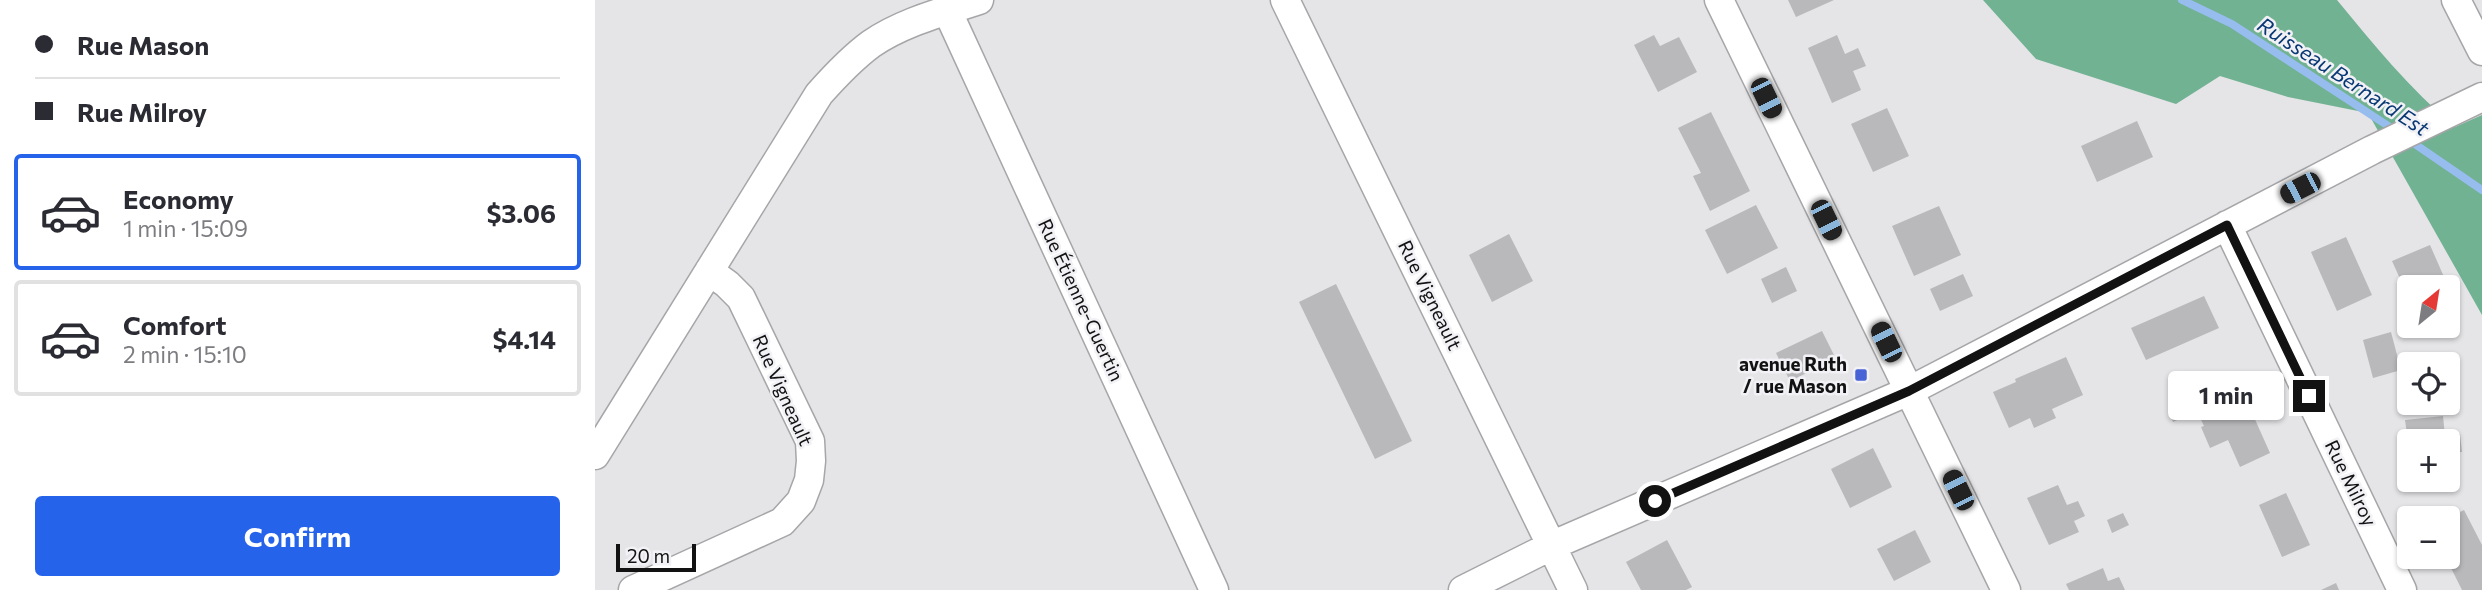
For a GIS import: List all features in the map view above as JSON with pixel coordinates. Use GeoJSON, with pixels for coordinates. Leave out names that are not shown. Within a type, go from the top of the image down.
{"type":"FeatureCollection","features":[{"type":"Feature","properties":{"kind":"street"},"geometry":{"type":"LineString","coordinates":[[595,455],[819,94],[835,76],[873,43],[924,18],[979,0]]}},
{"type":"Feature","properties":{"kind":"street","name":"Rue Vigneault"},"geometry":{"type":"LineString","coordinates":[[1285,0],[1573,590]]}},
{"type":"Feature","properties":{"kind":"street"},"geometry":{"type":"LineString","coordinates":[[1719,0],[2006,590]]}},
{"type":"Feature","properties":{"kind":"street"},"geometry":{"type":"LineString","coordinates":[[2456,0],[2482,51]]}},
{"type":"Feature","properties":{"kind":"street","name":"Rue Étienne-Guertin"},"geometry":{"type":"LineString","coordinates":[[947,10],[1214,590]]}},
{"type":"Feature","properties":{"kind":"street"},"geometry":{"type":"LineString","coordinates":[[1463,590],[1553,545],[1909,391],[2372,150],[2477,99]]}},
{"type":"Feature","properties":{"kind":"street","name":"Rue Milroy"},"geometry":{"type":"LineString","coordinates":[[2227,225],[2402,590]]}},
{"type":"Feature","properties":{"kind":"street","name":"Rue Vigneault"},"geometry":{"type":"LineString","coordinates":[[633,590],[782,522],[801,501],[809,480],[810,441],[799,417],[741,298],[709,271]]}},
{"type":"Feature","properties":{"kind":"green space"},"geometry":{"type":"Polygon","coordinates":[[[1983,0],[2337,0],[2408,82],[2455,127],[2482,115],[2482,315],[2368,113],[2288,97],[2220,76],[2176,104],[2036,59],[1983,0]]]}},
{"type":"Feature","properties":{"kind":"building"},"geometry":{"type":"Polygon","coordinates":[[[1788,0],[1834,0],[1796,17],[1788,0]]]}},
{"type":"Feature","properties":{"kind":"building"},"geometry":{"type":"Polygon","coordinates":[[[1654,35],[1660,46],[1679,37],[1697,72],[1658,92],[1634,45],[1654,35]]]}},
{"type":"Feature","properties":{"kind":"building"},"geometry":{"type":"Polygon","coordinates":[[[1837,35],[1845,54],[1858,48],[1866,66],[1853,71],[1861,90],[1832,103],[1808,48],[1837,35]]]}},
{"type":"Feature","properties":{"kind":"building"},"geometry":{"type":"Polygon","coordinates":[[[1887,108],[1909,156],[1873,172],[1851,124],[1887,108]]]}},
{"type":"Feature","properties":{"kind":"building"},"geometry":{"type":"Polygon","coordinates":[[[1711,112],[1750,191],[1710,211],[1693,176],[1701,173],[1678,128],[1711,112]]]}},
{"type":"Feature","properties":{"kind":"building"},"geometry":{"type":"Polygon","coordinates":[[[2137,121],[2153,157],[2097,182],[2081,146],[2137,121]]]}},
{"type":"Feature","properties":{"kind":"building"},"geometry":{"type":"Polygon","coordinates":[[[1756,205],[1778,248],[1727,274],[1705,230],[1756,205]]]}},
{"type":"Feature","properties":{"kind":"building"},"geometry":{"type":"Polygon","coordinates":[[[1939,206],[1961,255],[1914,276],[1892,226],[1939,206]]]}},
{"type":"Feature","properties":{"kind":"building"},"geometry":{"type":"Polygon","coordinates":[[[1509,234],[1533,281],[1492,302],[1469,255],[1509,234]]]}},
{"type":"Feature","properties":{"kind":"building"},"geometry":{"type":"Polygon","coordinates":[[[2346,237],[2372,295],[2337,311],[2311,252],[2346,237]]]}},
{"type":"Feature","properties":{"kind":"building"},"geometry":{"type":"Polygon","coordinates":[[[2430,245],[2443,275],[2398,275],[2392,261],[2430,245]]]}},
{"type":"Feature","properties":{"kind":"building"},"geometry":{"type":"Polygon","coordinates":[[[1786,267],[1797,291],[1772,303],[1761,279],[1786,267]]]}},
{"type":"Feature","properties":{"kind":"building"},"geometry":{"type":"Polygon","coordinates":[[[1963,274],[1973,296],[1940,311],[1930,289],[1963,274]]]}},
{"type":"Feature","properties":{"kind":"building"},"geometry":{"type":"Polygon","coordinates":[[[1336,284],[1412,441],[1375,459],[1299,302],[1336,284]]]}},
{"type":"Feature","properties":{"kind":"building"},"geometry":{"type":"Polygon","coordinates":[[[2204,296],[2219,328],[2146,360],[2131,328],[2204,296]]]}},
{"type":"Feature","properties":{"kind":"building"},"geometry":{"type":"Polygon","coordinates":[[[1822,331],[1836,359],[1790,381],[1776,353],[1822,331]]]}},
{"type":"Feature","properties":{"kind":"building"},"geometry":{"type":"Polygon","coordinates":[[[2391,332],[2397,355],[2397,371],[2373,378],[2363,340],[2391,332]]]}},
{"type":"Feature","properties":{"kind":"building"},"geometry":{"type":"Polygon","coordinates":[[[2066,357],[2083,395],[2052,409],[2056,418],[2034,428],[2030,418],[2009,428],[1993,392],[2016,382],[2015,379],[2066,357]]]}},
{"type":"Feature","properties":{"kind":"building"},"geometry":{"type":"Polygon","coordinates":[[[2224,384],[2236,412],[2249,406],[2270,453],[2240,467],[2228,440],[2210,448],[2201,427],[2204,426],[2191,399],[2224,384]]]}},
{"type":"Feature","properties":{"kind":"building"},"geometry":{"type":"Polygon","coordinates":[[[2186,401],[2192,413],[2173,422],[2168,410],[2186,401]]]}},
{"type":"Feature","properties":{"kind":"building"},"geometry":{"type":"Polygon","coordinates":[[[2443,416],[2444,429],[2406,429],[2405,420],[2443,416]]]}},
{"type":"Feature","properties":{"kind":"building"},"geometry":{"type":"Polygon","coordinates":[[[1873,448],[1892,487],[1850,508],[1831,469],[1873,448]]]}},
{"type":"Feature","properties":{"kind":"building"},"geometry":{"type":"Polygon","coordinates":[[[2058,485],[2067,505],[2078,501],[2085,516],[2074,521],[2079,532],[2049,545],[2027,498],[2058,485]]]}},
{"type":"Feature","properties":{"kind":"building"},"geometry":{"type":"Polygon","coordinates":[[[2286,493],[2310,545],[2282,557],[2259,505],[2286,493]]]}},
{"type":"Feature","properties":{"kind":"building"},"geometry":{"type":"Polygon","coordinates":[[[2464,510],[2482,545],[2482,590],[2462,590],[2452,569],[2460,569],[2460,512],[2464,510]]]}},
{"type":"Feature","properties":{"kind":"building"},"geometry":{"type":"Polygon","coordinates":[[[2123,513],[2129,525],[2112,533],[2107,520],[2123,513]]]}},
{"type":"Feature","properties":{"kind":"building"},"geometry":{"type":"Polygon","coordinates":[[[1915,530],[1931,562],[1894,581],[1877,549],[1915,530]]]}},
{"type":"Feature","properties":{"kind":"building"},"geometry":{"type":"Polygon","coordinates":[[[1667,540],[1692,587],[1686,590],[1641,590],[1626,562],[1667,540]]]}},
{"type":"Feature","properties":{"kind":"building"},"geometry":{"type":"Polygon","coordinates":[[[2103,568],[2108,581],[2119,577],[2125,590],[2069,590],[2066,584],[2103,568]]]}},
{"type":"Feature","properties":{"kind":"building"},"geometry":{"type":"Polygon","coordinates":[[[2336,583],[2339,590],[2321,590],[2336,583]]]}},
{"type":"Feature","properties":{"kind":"waterway","name":"Ruisseau Bernard Est"},"geometry":{"type":"LineString","coordinates":[[2182,0],[2232,24],[2396,131]]}},
{"type":"Feature","properties":{"kind":"waterway","name":"Ruisseau Bernard Est"},"geometry":{"type":"LineString","coordinates":[[2409,140],[2482,190]]}},
{"type":"Feature","properties":{"kind":"place","name":"avenue Ruth / rue Mason"},"geometry":{"type":"Point","coordinates":[1861,375]}},
{"type":"Feature","properties":{"kind":"route"},"geometry":{"type":"LineString","coordinates":[[1655,501],[1909,391],[2227,225],[2309,396]]}}]}
